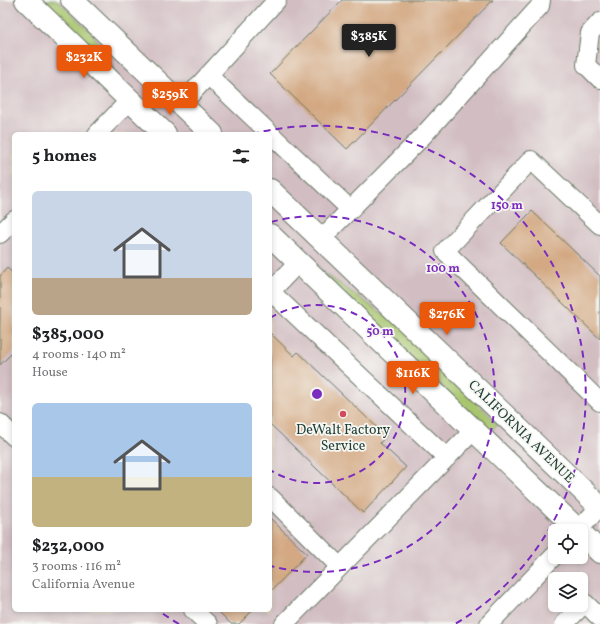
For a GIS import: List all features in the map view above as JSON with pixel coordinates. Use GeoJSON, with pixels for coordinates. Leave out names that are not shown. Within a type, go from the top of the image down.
{"type":"FeatureCollection","features":[{"type":"Feature","properties":{"kind":"main road"},"geometry":{"type":"LineString","coordinates":[[26,0],[164,132]]}},
{"type":"Feature","properties":{"kind":"main road"},"geometry":{"type":"LineString","coordinates":[[72,0],[210,132]]}},
{"type":"Feature","properties":{"kind":"main road"},"geometry":{"type":"LineString","coordinates":[[146,116],[175,99]]}},
{"type":"Feature","properties":{"kind":"main road","name":"CALIFORNIA AVENUE"},"geometry":{"type":"LineString","coordinates":[[272,192],[600,506]]}},
{"type":"Feature","properties":{"kind":"main road"},"geometry":{"type":"LineString","coordinates":[[272,237],[571,524]]}},
{"type":"Feature","properties":{"kind":"main road"},"geometry":{"type":"LineString","coordinates":[[299,262],[321,239]]}},
{"type":"Feature","properties":{"kind":"main road"},"geometry":{"type":"LineString","coordinates":[[588,540],[600,552]]}},
{"type":"Feature","properties":{"kind":"street"},"geometry":{"type":"LineString","coordinates":[[175,99],[208,75],[277,0]]}},
{"type":"Feature","properties":{"kind":"street"},"geometry":{"type":"LineString","coordinates":[[321,239],[425,134],[540,6],[541,0]]}},
{"type":"Feature","properties":{"kind":"street"},"geometry":{"type":"LineString","coordinates":[[600,22],[590,33],[586,65],[600,79]]}},
{"type":"Feature","properties":{"kind":"street"},"geometry":{"type":"LineString","coordinates":[[208,75],[268,132]]}},
{"type":"Feature","properties":{"kind":"street"},"geometry":{"type":"LineString","coordinates":[[102,132],[130,100]]}},
{"type":"Feature","properties":{"kind":"street"},"geometry":{"type":"LineString","coordinates":[[272,135],[351,210]]}},
{"type":"Feature","properties":{"kind":"street"},"geometry":{"type":"LineString","coordinates":[[600,225],[531,160],[445,251],[600,402]]}},
{"type":"Feature","properties":{"kind":"street"},"geometry":{"type":"LineString","coordinates":[[272,290],[299,262]]}},
{"type":"Feature","properties":{"kind":"street"},"geometry":{"type":"LineString","coordinates":[[272,294],[447,458]]}},
{"type":"Feature","properties":{"kind":"street"},"geometry":{"type":"LineString","coordinates":[[284,624],[474,430]]}},
{"type":"Feature","properties":{"kind":"street"},"geometry":{"type":"LineString","coordinates":[[272,499],[340,567]]}},
{"type":"Feature","properties":{"kind":"street"},"geometry":{"type":"LineString","coordinates":[[584,524],[600,506]]}},
{"type":"Feature","properties":{"kind":"street"},"geometry":{"type":"LineString","coordinates":[[489,624],[548,562]]}},
{"type":"Feature","properties":{"kind":"street"},"geometry":{"type":"LineString","coordinates":[[564,624],[584,603],[600,618]]}},
{"type":"Feature","properties":{"kind":"street"},"geometry":{"type":"LineString","coordinates":[[196,612],[208,624]]}},
{"type":"Feature","properties":{"kind":"shaded area"},"geometry":{"type":"Polygon","coordinates":[[[0,0],[600,0],[600,624],[0,624],[0,0]]]}},
{"type":"Feature","properties":{"kind":"green space"},"geometry":{"type":"Polygon","coordinates":[[[47,0],[57,0],[93,34],[121,82],[51,13],[47,0]]]}},
{"type":"Feature","properties":{"kind":"green space"},"geometry":{"type":"Polygon","coordinates":[[[320,270],[400,326],[498,424],[490,432],[320,270]]]}},
{"type":"Feature","properties":{"kind":"building"},"geometry":{"type":"Polygon","coordinates":[[[342,0],[493,0],[347,149],[270,74],[342,0]]]}},
{"type":"Feature","properties":{"kind":"building"},"geometry":{"type":"Polygon","coordinates":[[[532,211],[600,276],[600,339],[501,243],[532,211]]]}},
{"type":"Feature","properties":{"kind":"building"},"geometry":{"type":"Polygon","coordinates":[[[7,268],[12,272],[12,353],[0,365],[0,276],[7,268]]]}},
{"type":"Feature","properties":{"kind":"building"},"geometry":{"type":"Polygon","coordinates":[[[272,335],[294,356],[298,352],[386,436],[380,443],[406,467],[363,513],[272,426],[272,335]]]}},
{"type":"Feature","properties":{"kind":"building"},"geometry":{"type":"Polygon","coordinates":[[[272,520],[307,554],[272,590],[272,520]]]}},
{"type":"Feature","properties":{"kind":"building"},"geometry":{"type":"Polygon","coordinates":[[[219,612],[251,612],[239,624],[231,624],[219,612]]]}},
{"type":"Feature","properties":{"kind":"place","name":"DeWalt Factory Service"},"geometry":{"type":"Point","coordinates":[343,414]}}]}
